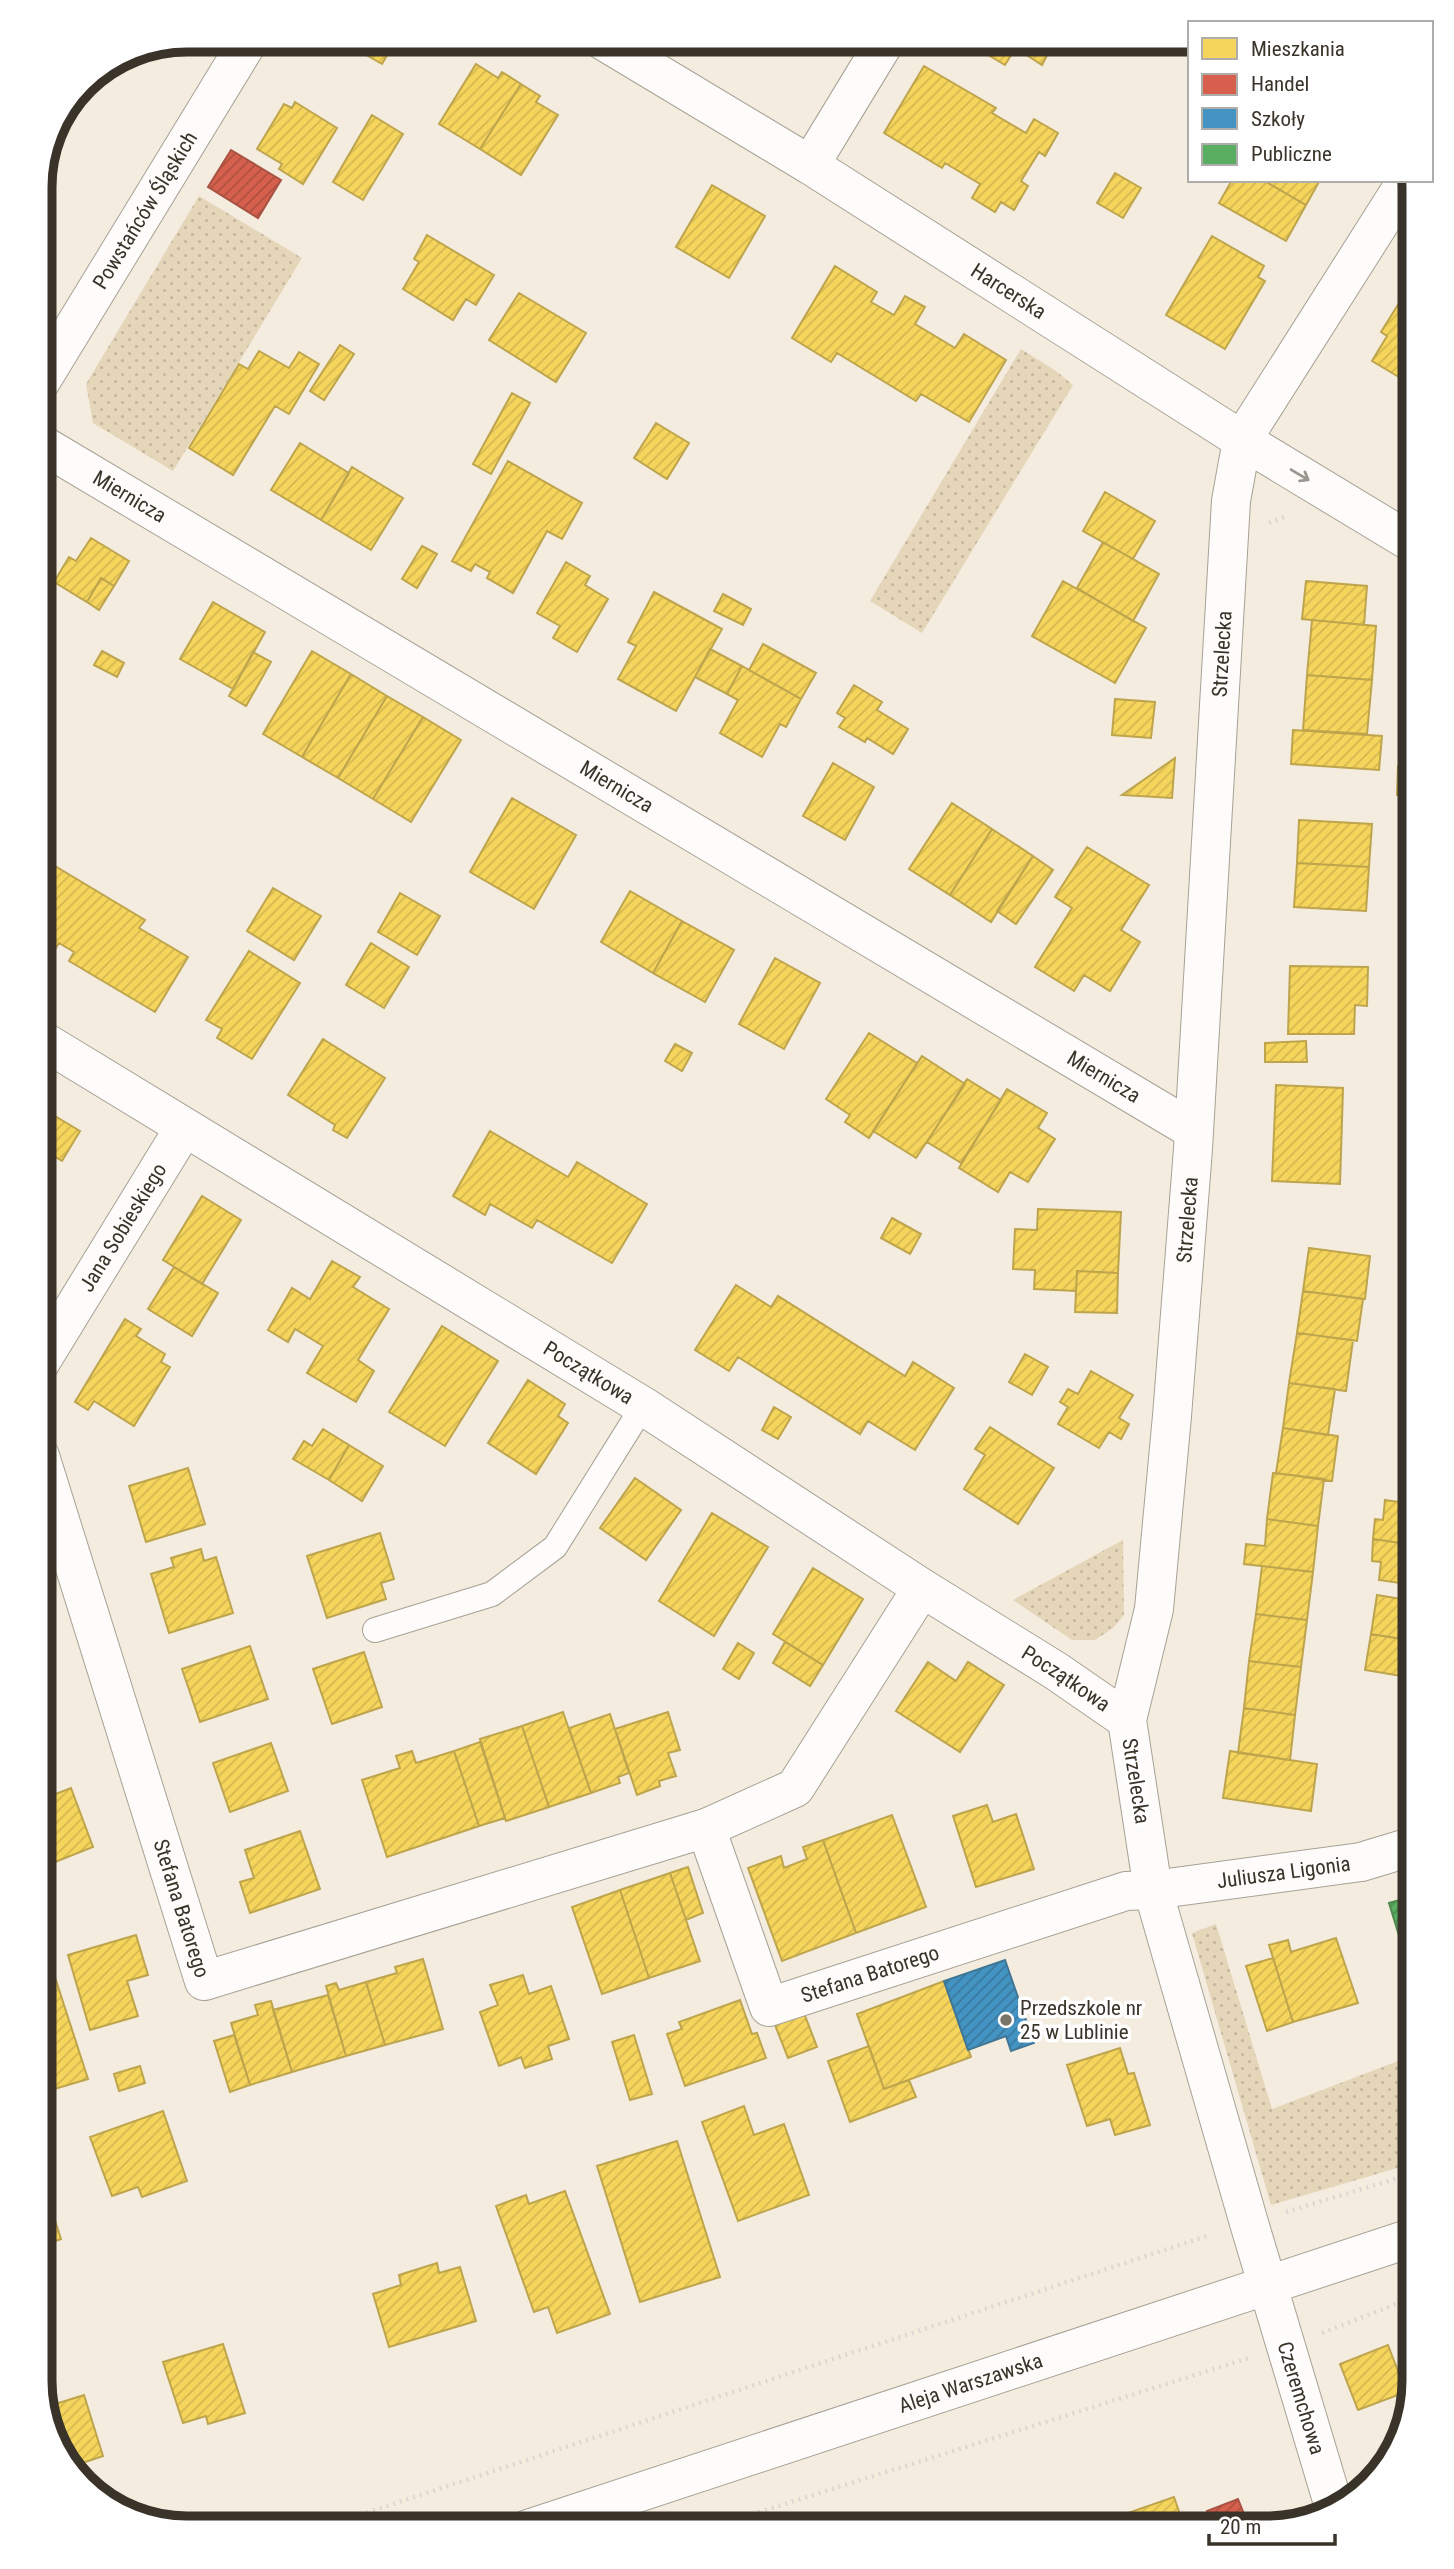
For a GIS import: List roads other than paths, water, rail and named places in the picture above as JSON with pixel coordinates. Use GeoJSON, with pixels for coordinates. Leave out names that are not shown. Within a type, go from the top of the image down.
{"type":"FeatureCollection","features":[{"type":"Feature","properties":{"kind":"street","name":"Powstańców Śląskich"},"geometry":{"type":"LineString","coordinates":[[53,361],[242,52]]}},
{"type":"Feature","properties":{"kind":"street","name":"Harcerska"},"geometry":{"type":"LineString","coordinates":[[623,52],[810,165],[1242,440],[1402,537]]}},
{"type":"Feature","properties":{"kind":"street"},"geometry":{"type":"LineString","coordinates":[[810,165],[878,53]]}},
{"type":"Feature","properties":{"kind":"street","name":"Strzelecka"},"geometry":{"type":"LineString","coordinates":[[1268,2285],[1153,1890],[1127,1720],[1154,1609],[1172,1416],[1193,1130],[1230,511],[1242,440],[1402,188]]}},
{"type":"Feature","properties":{"kind":"street","name":"Miernicza"},"geometry":{"type":"LineString","coordinates":[[53,452],[1193,1130]]}},
{"type":"Feature","properties":{"kind":"street","name":"Początkowa"},"geometry":{"type":"LineString","coordinates":[[53,1047],[643,1406],[922,1588],[1056,1671],[1127,1720]]}},
{"type":"Feature","properties":{"kind":"street","name":"Jana Sobieskiego"},"geometry":{"type":"LineString","coordinates":[[52,1343],[184,1128]]}},
{"type":"Feature","properties":{"kind":"street","name":"Stefana Batorego"},"geometry":{"type":"LineString","coordinates":[[52,1496],[204,1980],[706,1828],[795,1788],[922,1588]]}},
{"type":"Feature","properties":{"kind":"street","name":"Stefana Batorego"},"geometry":{"type":"LineString","coordinates":[[706,1828],[769,2007],[1126,1891],[1153,1890]]}},
{"type":"Feature","properties":{"kind":"street","name":"Juliusza Ligonia"},"geometry":{"type":"LineString","coordinates":[[1153,1890],[1361,1862],[1402,1850]]}},
{"type":"Feature","properties":{"kind":"street","name":"Aleja Warszawska"},"geometry":{"type":"LineString","coordinates":[[567,2516],[1402,2241]]}},
{"type":"Feature","properties":{"kind":"street","name":"Czeremchowa"},"geometry":{"type":"LineString","coordinates":[[1268,2285],[1332,2500]]}},
{"type":"Feature","properties":{"kind":"lane"},"geometry":{"type":"LineString","coordinates":[[375,1630],[492,1594],[555,1547],[643,1406]]}},
{"type":"Feature","properties":{"kind":"place","name":"Przedszkole nr 25 w Lublinie"},"geometry":{"type":"Point","coordinates":[1006,2020]}}]}
